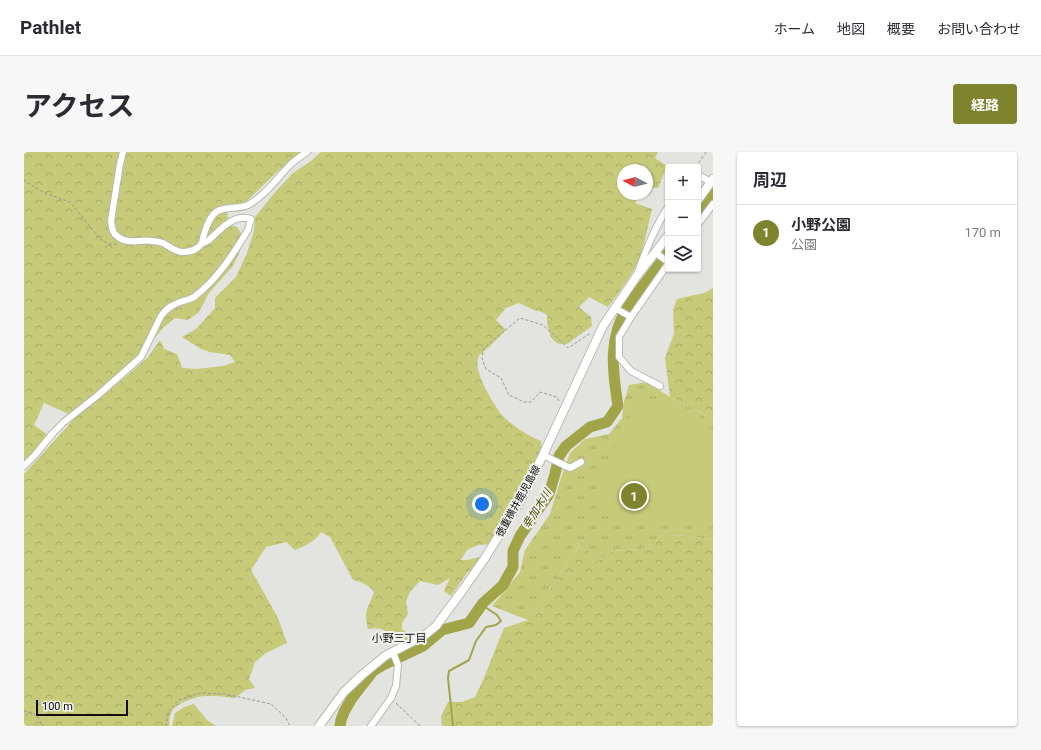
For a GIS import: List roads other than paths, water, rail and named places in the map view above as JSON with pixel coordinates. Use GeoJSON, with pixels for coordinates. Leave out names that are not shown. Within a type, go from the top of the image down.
{"type":"FeatureCollection","features":[{"type":"Feature","properties":{"kind":"main road"},"geometry":{"type":"LineString","coordinates":[[701,196],[712,180]]}},
{"type":"Feature","properties":{"kind":"main road","name":"徳重横井鹿児島線"},"geometry":{"type":"LineString","coordinates":[[319,726],[344,692],[362,674],[385,656],[393,655],[425,635],[436,626],[446,614],[485,558],[520,501],[603,326],[636,277],[665,240]]}},
{"type":"Feature","properties":{"kind":"street"},"geometry":{"type":"LineString","coordinates":[[24,466],[64,422],[97,396],[141,357],[161,316],[165,311],[172,304],[193,298],[204,288],[225,267],[248,230],[251,219],[237,218],[221,228],[198,248],[183,252],[171,249],[162,243],[149,240],[135,242],[123,240],[117,237],[112,230],[111,221],[123,152]]}},
{"type":"Feature","properties":{"kind":"street"},"geometry":{"type":"LineString","coordinates":[[202,243],[203,236],[214,214],[219,210],[247,205],[267,190],[293,161],[307,152]]}},
{"type":"Feature","properties":{"kind":"street"},"geometry":{"type":"LineString","coordinates":[[701,176],[712,180]]}},
{"type":"Feature","properties":{"kind":"street"},"geometry":{"type":"LineString","coordinates":[[701,220],[713,204]]}},
{"type":"Feature","properties":{"kind":"street"},"geometry":{"type":"LineString","coordinates":[[636,277],[647,247],[665,212]]}},
{"type":"Feature","properties":{"kind":"street"},"geometry":{"type":"LineString","coordinates":[[655,252],[665,260]]}},
{"type":"Feature","properties":{"kind":"street"},"geometry":{"type":"LineString","coordinates":[[660,386],[631,371],[619,357],[619,337],[665,267]]}},
{"type":"Feature","properties":{"kind":"street"},"geometry":{"type":"LineString","coordinates":[[615,308],[631,317]]}},
{"type":"Feature","properties":{"kind":"street"},"geometry":{"type":"LineString","coordinates":[[543,455],[570,468],[581,462]]}},
{"type":"Feature","properties":{"kind":"street"},"geometry":{"type":"LineString","coordinates":[[371,726],[391,698],[396,686],[398,665],[393,655]]}},
{"type":"Feature","properties":{"kind":"waterway","name":"幸加木川"},"geometry":{"type":"LineString","coordinates":[[701,207],[713,190]]}},
{"type":"Feature","properties":{"kind":"waterway","name":"幸加木川"},"geometry":{"type":"LineString","coordinates":[[340,726],[344,712],[352,698],[373,671],[423,646],[442,630],[469,623],[483,603],[503,585],[513,567],[513,551],[520,536],[549,494],[559,456],[566,446],[590,427],[607,422],[618,406],[613,366],[613,354],[618,329],[629,304],[665,257]]}},
{"type":"Feature","properties":{"kind":"waterway"},"geometry":{"type":"LineString","coordinates":[[453,726],[448,678],[449,671],[469,660],[476,641],[486,627],[496,625],[501,621],[497,615],[482,605]]}},
{"type":"Feature","properties":{"kind":"place","name":"小野公園"},"geometry":{"type":"Point","coordinates":[634,496]}},
{"type":"Feature","properties":{"kind":"district","name":"小野三丁目"},"geometry":{"type":"Point","coordinates":[399,638]}}]}
